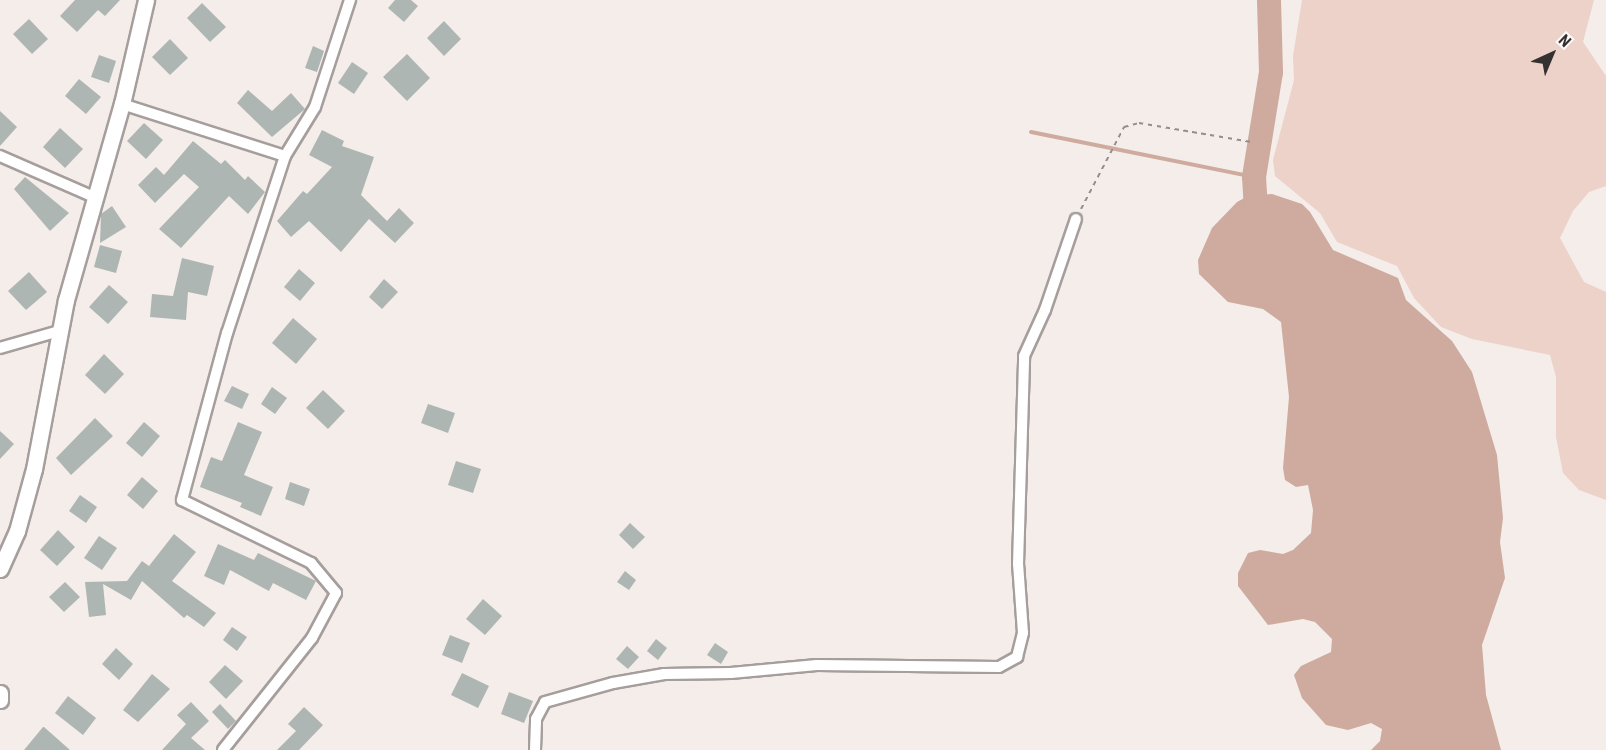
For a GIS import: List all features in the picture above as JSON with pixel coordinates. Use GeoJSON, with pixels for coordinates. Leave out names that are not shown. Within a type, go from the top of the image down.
{"type":"FeatureCollection","features":[{"type":"Feature","properties":{"kind":"street"},"geometry":{"type":"LineString","coordinates":[[0,570],[17,531],[34,469],[59,330],[122,104],[146,0]]}},
{"type":"Feature","properties":{"kind":"street"},"geometry":{"type":"LineString","coordinates":[[223,750],[312,638],[336,593],[311,563],[182,500],[227,333],[285,156],[315,107],[350,0]]}},
{"type":"Feature","properties":{"kind":"street"},"geometry":{"type":"LineString","coordinates":[[122,104],[285,156]]}},
{"type":"Feature","properties":{"kind":"street"},"geometry":{"type":"LineString","coordinates":[[0,156],[96,198]]}},
{"type":"Feature","properties":{"kind":"street"},"geometry":{"type":"LineString","coordinates":[[535,750],[536,720],[545,702],[613,683],[664,674],[731,674],[817,665],[999,667],[1017,657],[1023,633],[1018,564],[1024,356],[1045,310],[1076,219]]}},
{"type":"Feature","properties":{"kind":"street"},"geometry":{"type":"LineString","coordinates":[[0,348],[59,330]]}},
{"type":"Feature","properties":{"kind":"street"},"geometry":{"type":"LineString","coordinates":[[0,693],[0,700]]}},
{"type":"Feature","properties":{"kind":"path"},"geometry":{"type":"LineString","coordinates":[[1076,219],[1124,127],[1139,123],[1251,142]]}},
{"type":"Feature","properties":{"kind":"shaded area"},"geometry":{"type":"Polygon","coordinates":[[[1302,0],[1594,0],[1583,42],[1606,76],[1606,186],[1589,192],[1573,211],[1560,238],[1584,282],[1606,292],[1606,500],[1579,490],[1563,473],[1556,437],[1556,377],[1550,355],[1472,339],[1441,327],[1414,298],[1397,266],[1337,242],[1320,213],[1275,176],[1273,160],[1294,80],[1293,56],[1302,0]]]}},
{"type":"Feature","properties":{"kind":"shaded area"},"geometry":{"type":"Polygon","coordinates":[[[1272,194],[1302,204],[1310,212],[1333,250],[1398,278],[1406,300],[1452,341],[1472,372],[1497,455],[1503,518],[1500,542],[1505,578],[1482,645],[1486,695],[1501,750],[1371,750],[1380,741],[1382,729],[1371,723],[1348,730],[1326,725],[1302,698],[1294,675],[1301,666],[1331,652],[1332,639],[1315,622],[1303,619],[1268,625],[1238,586],[1238,573],[1248,553],[1260,550],[1283,554],[1293,550],[1311,533],[1313,510],[1308,485],[1296,487],[1285,480],[1283,468],[1289,397],[1281,322],[1263,309],[1228,302],[1199,274],[1198,260],[1212,228],[1237,202],[1248,196],[1272,194]]]}},
{"type":"Feature","properties":{"kind":"building"},"geometry":{"type":"Polygon","coordinates":[[[75,0],[120,0],[105,16],[98,10],[77,32],[60,16],[75,0]]]}},
{"type":"Feature","properties":{"kind":"building"},"geometry":{"type":"Polygon","coordinates":[[[395,0],[411,0],[418,6],[404,22],[388,8],[395,0]]]}},
{"type":"Feature","properties":{"kind":"building"},"geometry":{"type":"Polygon","coordinates":[[[202,3],[226,27],[210,42],[187,18],[202,3]]]}},
{"type":"Feature","properties":{"kind":"building"},"geometry":{"type":"Polygon","coordinates":[[[29,19],[48,39],[32,54],[13,34],[29,19]]]}},
{"type":"Feature","properties":{"kind":"building"},"geometry":{"type":"Polygon","coordinates":[[[444,21],[461,39],[444,56],[427,38],[444,21]]]}},
{"type":"Feature","properties":{"kind":"building"},"geometry":{"type":"Polygon","coordinates":[[[170,39],[188,58],[170,75],[152,57],[170,39]]]}},
{"type":"Feature","properties":{"kind":"building"},"geometry":{"type":"Polygon","coordinates":[[[313,46],[324,51],[317,72],[305,68],[313,46]]]}},
{"type":"Feature","properties":{"kind":"building"},"geometry":{"type":"Polygon","coordinates":[[[407,54],[430,78],[407,101],[383,77],[407,54]]]}},
{"type":"Feature","properties":{"kind":"building"},"geometry":{"type":"Polygon","coordinates":[[[99,55],[116,61],[109,83],[91,77],[99,55]]]}},
{"type":"Feature","properties":{"kind":"building"},"geometry":{"type":"Polygon","coordinates":[[[352,62],[368,73],[354,94],[338,83],[352,62]]]}},
{"type":"Feature","properties":{"kind":"building"},"geometry":{"type":"Polygon","coordinates":[[[79,79],[101,97],[86,114],[65,96],[79,79]]]}},
{"type":"Feature","properties":{"kind":"building"},"geometry":{"type":"Polygon","coordinates":[[[248,90],[272,111],[291,93],[305,109],[272,137],[237,103],[248,90]]]}},
{"type":"Feature","properties":{"kind":"building"},"geometry":{"type":"Polygon","coordinates":[[[0,111],[17,127],[0,146],[0,111]]]}},
{"type":"Feature","properties":{"kind":"building"},"geometry":{"type":"Polygon","coordinates":[[[144,123],[163,140],[146,159],[127,141],[144,123]]]}},
{"type":"Feature","properties":{"kind":"building"},"geometry":{"type":"Polygon","coordinates":[[[60,128],[83,149],[65,168],[43,147],[60,128]]]}},
{"type":"Feature","properties":{"kind":"building"},"geometry":{"type":"Polygon","coordinates":[[[322,130],[344,141],[342,146],[374,157],[361,195],[387,221],[399,208],[414,223],[395,243],[369,219],[341,252],[309,221],[291,237],[277,221],[303,191],[307,194],[332,167],[309,155],[322,130]]]}},
{"type":"Feature","properties":{"kind":"building"},"geometry":{"type":"Polygon","coordinates":[[[193,141],[221,164],[225,160],[245,180],[248,176],[265,192],[248,214],[229,196],[181,248],[159,229],[199,187],[184,174],[155,203],[138,185],[156,167],[164,175],[193,141]]]}},
{"type":"Feature","properties":{"kind":"building"},"geometry":{"type":"Polygon","coordinates":[[[25,177],[69,213],[50,231],[14,189],[25,177]]]}},
{"type":"Feature","properties":{"kind":"building"},"geometry":{"type":"Polygon","coordinates":[[[112,206],[126,227],[100,243],[101,214],[112,206]]]}},
{"type":"Feature","properties":{"kind":"building"},"geometry":{"type":"Polygon","coordinates":[[[100,245],[122,251],[116,273],[94,267],[100,245]]]}},
{"type":"Feature","properties":{"kind":"building"},"geometry":{"type":"Polygon","coordinates":[[[182,258],[214,266],[207,296],[188,292],[186,320],[150,317],[152,294],[173,296],[182,258]]]}},
{"type":"Feature","properties":{"kind":"building"},"geometry":{"type":"Polygon","coordinates":[[[299,269],[315,283],[300,301],[284,287],[299,269]]]}},
{"type":"Feature","properties":{"kind":"building"},"geometry":{"type":"Polygon","coordinates":[[[29,272],[47,292],[26,310],[8,291],[29,272]]]}},
{"type":"Feature","properties":{"kind":"building"},"geometry":{"type":"Polygon","coordinates":[[[384,279],[398,292],[382,309],[369,297],[384,279]]]}},
{"type":"Feature","properties":{"kind":"building"},"geometry":{"type":"Polygon","coordinates":[[[109,285],[128,302],[108,324],[89,307],[109,285]]]}},
{"type":"Feature","properties":{"kind":"building"},"geometry":{"type":"Polygon","coordinates":[[[293,318],[317,339],[296,364],[272,343],[293,318]]]}},
{"type":"Feature","properties":{"kind":"building"},"geometry":{"type":"Polygon","coordinates":[[[104,354],[124,374],[105,394],[85,375],[104,354]]]}},
{"type":"Feature","properties":{"kind":"building"},"geometry":{"type":"Polygon","coordinates":[[[232,386],[249,394],[242,409],[224,401],[232,386]]]}},
{"type":"Feature","properties":{"kind":"building"},"geometry":{"type":"Polygon","coordinates":[[[272,387],[287,398],[275,414],[261,404],[272,387]]]}},
{"type":"Feature","properties":{"kind":"building"},"geometry":{"type":"Polygon","coordinates":[[[323,390],[345,411],[328,429],[306,408],[323,390]]]}},
{"type":"Feature","properties":{"kind":"building"},"geometry":{"type":"Polygon","coordinates":[[[428,404],[455,413],[448,433],[421,423],[428,404]]]}},
{"type":"Feature","properties":{"kind":"building"},"geometry":{"type":"Polygon","coordinates":[[[95,418],[113,436],[71,475],[56,458],[95,418]]]}},
{"type":"Feature","properties":{"kind":"building"},"geometry":{"type":"Polygon","coordinates":[[[144,422],[160,436],[142,457],[126,443],[144,422]]]}},
{"type":"Feature","properties":{"kind":"building"},"geometry":{"type":"Polygon","coordinates":[[[238,422],[262,432],[244,475],[273,487],[261,516],[240,507],[242,503],[200,487],[211,457],[222,461],[238,422]]]}},
{"type":"Feature","properties":{"kind":"building"},"geometry":{"type":"Polygon","coordinates":[[[0,431],[14,444],[0,459],[0,431]]]}},
{"type":"Feature","properties":{"kind":"building"},"geometry":{"type":"Polygon","coordinates":[[[456,461],[481,469],[473,493],[448,485],[456,461]]]}},
{"type":"Feature","properties":{"kind":"building"},"geometry":{"type":"Polygon","coordinates":[[[142,477],[158,491],[143,509],[127,495],[142,477]]]}},
{"type":"Feature","properties":{"kind":"building"},"geometry":{"type":"Polygon","coordinates":[[[290,482],[310,489],[304,506],[285,499],[290,482]]]}},
{"type":"Feature","properties":{"kind":"building"},"geometry":{"type":"Polygon","coordinates":[[[80,495],[97,507],[86,523],[69,511],[80,495]]]}},
{"type":"Feature","properties":{"kind":"building"},"geometry":{"type":"Polygon","coordinates":[[[630,523],[645,537],[633,549],[619,535],[630,523]]]}},
{"type":"Feature","properties":{"kind":"building"},"geometry":{"type":"Polygon","coordinates":[[[58,530],[75,547],[57,566],[40,550],[58,530]]]}},
{"type":"Feature","properties":{"kind":"building"},"geometry":{"type":"Polygon","coordinates":[[[174,534],[196,552],[172,581],[216,613],[204,627],[187,615],[184,618],[142,581],[131,600],[103,584],[106,615],[89,617],[85,582],[127,581],[142,561],[149,566],[174,534]]]}},
{"type":"Feature","properties":{"kind":"building"},"geometry":{"type":"Polygon","coordinates":[[[99,536],[117,548],[102,570],[84,558],[99,536]]]}},
{"type":"Feature","properties":{"kind":"building"},"geometry":{"type":"Polygon","coordinates":[[[218,544],[254,560],[258,553],[316,581],[306,600],[273,583],[269,591],[230,570],[224,585],[204,576],[218,544]]]}},
{"type":"Feature","properties":{"kind":"building"},"geometry":{"type":"Polygon","coordinates":[[[625,571],[636,580],[629,590],[617,582],[625,571]]]}},
{"type":"Feature","properties":{"kind":"building"},"geometry":{"type":"Polygon","coordinates":[[[65,582],[80,597],[64,612],[49,597],[65,582]]]}},
{"type":"Feature","properties":{"kind":"building"},"geometry":{"type":"Polygon","coordinates":[[[483,599],[502,616],[485,635],[466,619],[483,599]]]}},
{"type":"Feature","properties":{"kind":"building"},"geometry":{"type":"Polygon","coordinates":[[[232,627],[247,637],[237,651],[223,640],[232,627]]]}},
{"type":"Feature","properties":{"kind":"building"},"geometry":{"type":"Polygon","coordinates":[[[450,635],[470,643],[462,663],[442,655],[450,635]]]}},
{"type":"Feature","properties":{"kind":"building"},"geometry":{"type":"Polygon","coordinates":[[[656,639],[667,648],[658,660],[647,651],[656,639]]]}},
{"type":"Feature","properties":{"kind":"building"},"geometry":{"type":"Polygon","coordinates":[[[715,643],[728,652],[721,664],[707,655],[715,643]]]}},
{"type":"Feature","properties":{"kind":"building"},"geometry":{"type":"Polygon","coordinates":[[[627,646],[639,657],[628,669],[616,659],[627,646]]]}},
{"type":"Feature","properties":{"kind":"building"},"geometry":{"type":"Polygon","coordinates":[[[116,648],[133,664],[119,680],[102,664],[116,648]]]}},
{"type":"Feature","properties":{"kind":"building"},"geometry":{"type":"Polygon","coordinates":[[[225,665],[243,681],[226,699],[209,682],[225,665]]]}},
{"type":"Feature","properties":{"kind":"building"},"geometry":{"type":"Polygon","coordinates":[[[462,673],[489,686],[478,708],[451,695],[462,673]]]}},
{"type":"Feature","properties":{"kind":"building"},"geometry":{"type":"Polygon","coordinates":[[[152,674],[170,689],[138,722],[123,710],[152,674]]]}},
{"type":"Feature","properties":{"kind":"building"},"geometry":{"type":"Polygon","coordinates":[[[509,692],[533,701],[524,723],[501,714],[509,692]]]}},
{"type":"Feature","properties":{"kind":"building"},"geometry":{"type":"Polygon","coordinates":[[[68,696],[96,718],[83,735],[55,713],[68,696]]]}},
{"type":"Feature","properties":{"kind":"building"},"geometry":{"type":"Polygon","coordinates":[[[191,702],[209,721],[191,738],[205,750],[162,750],[186,724],[177,715],[191,702]]]}},
{"type":"Feature","properties":{"kind":"building"},"geometry":{"type":"Polygon","coordinates":[[[220,704],[236,721],[228,729],[212,712],[220,704]]]}},
{"type":"Feature","properties":{"kind":"building"},"geometry":{"type":"Polygon","coordinates":[[[304,707],[323,725],[299,750],[277,750],[296,731],[288,724],[304,707]]]}},
{"type":"Feature","properties":{"kind":"building"},"geometry":{"type":"Polygon","coordinates":[[[44,727],[70,750],[24,750],[44,727]]]}},
{"type":"Feature","properties":{"kind":"waterway"},"geometry":{"type":"LineString","coordinates":[[1257,227],[1254,177],[1271,72],[1269,0]]}},
{"type":"Feature","properties":{"kind":"waterway"},"geometry":{"type":"LineString","coordinates":[[1031,132],[1254,177]]}}]}
